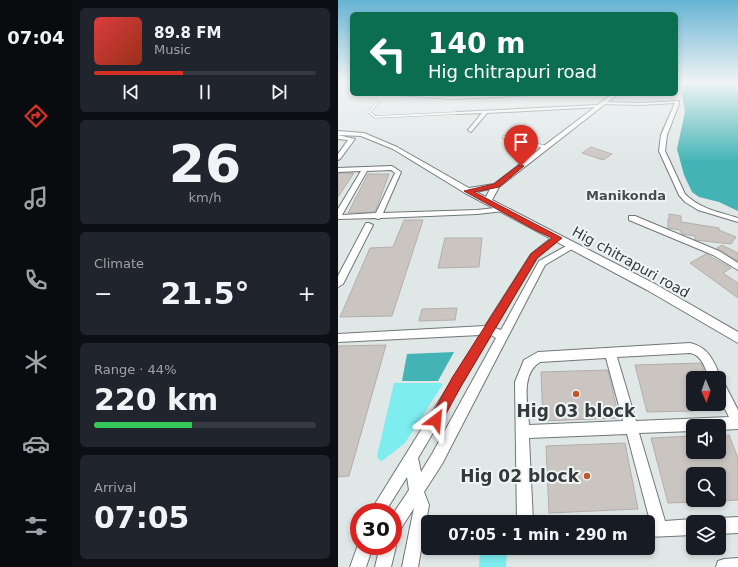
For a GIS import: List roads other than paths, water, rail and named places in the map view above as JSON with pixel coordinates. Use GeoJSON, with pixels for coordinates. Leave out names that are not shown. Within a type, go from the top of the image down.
{"type":"FeatureCollection","features":[{"type":"Feature","properties":{"kind":"street"},"geometry":{"type":"LineString","coordinates":[[458,113],[537,109]]}},
{"type":"Feature","properties":{"kind":"street"},"geometry":{"type":"LineString","coordinates":[[488,200],[496,186],[594,109]]}},
{"type":"Feature","properties":{"kind":"street"},"geometry":{"type":"LineString","coordinates":[[675,109],[664,135],[662,151],[682,195],[696,206],[738,220]]}},
{"type":"Feature","properties":{"kind":"street"},"geometry":{"type":"LineString","coordinates":[[471,130],[485,112]]}},
{"type":"Feature","properties":{"kind":"street","name":"Hig chitrapuri road"},"geometry":{"type":"LineString","coordinates":[[338,133],[362,134],[395,148],[468,191],[488,200],[651,287],[738,338]]}},
{"type":"Feature","properties":{"kind":"street"},"geometry":{"type":"LineString","coordinates":[[338,137],[352,139],[338,158]]}},
{"type":"Feature","properties":{"kind":"street"},"geometry":{"type":"LineString","coordinates":[[338,170],[392,168],[398,172],[378,217]]}},
{"type":"Feature","properties":{"kind":"street"},"geometry":{"type":"LineString","coordinates":[[365,169],[338,216],[378,217],[477,212],[504,209]]}},
{"type":"Feature","properties":{"kind":"street"},"geometry":{"type":"LineString","coordinates":[[468,191],[496,186]]}},
{"type":"Feature","properties":{"kind":"street"},"geometry":{"type":"LineString","coordinates":[[632,218],[716,253],[738,267]]}},
{"type":"Feature","properties":{"kind":"street"},"geometry":{"type":"LineString","coordinates":[[338,284],[369,225]]}},
{"type":"Feature","properties":{"kind":"street"},"geometry":{"type":"LineString","coordinates":[[383,503],[412,459],[534,256],[558,238]]}},
{"type":"Feature","properties":{"kind":"street"},"geometry":{"type":"LineString","coordinates":[[402,514],[437,459],[542,263],[573,246]]}},
{"type":"Feature","properties":{"kind":"street"},"geometry":{"type":"LineString","coordinates":[[338,338],[489,330],[503,336]]}},
{"type":"Feature","properties":{"kind":"street"},"geometry":{"type":"LineString","coordinates":[[525,515],[521,382],[528,362],[538,357],[697,348],[702,352],[712,371]]}},
{"type":"Feature","properties":{"kind":"street"},"geometry":{"type":"LineString","coordinates":[[610,352],[632,427],[651,515]]}},
{"type":"Feature","properties":{"kind":"street"},"geometry":{"type":"LineString","coordinates":[[522,432],[738,423],[726,399]]}},
{"type":"Feature","properties":{"kind":"street"},"geometry":{"type":"LineString","coordinates":[[410,567],[422,505],[416,491],[412,459]]}},
{"type":"Feature","properties":{"kind":"street"},"geometry":{"type":"LineString","coordinates":[[726,526],[738,525]]}},
{"type":"Feature","properties":{"kind":"street"},"geometry":{"type":"LineString","coordinates":[[655,529],[686,527]]}},
{"type":"Feature","properties":{"kind":"street"},"geometry":{"type":"LineString","coordinates":[[358,567],[362,555]]}},
{"type":"Feature","properties":{"kind":"street"},"geometry":{"type":"LineString","coordinates":[[383,567],[386,555]]}},
{"type":"Feature","properties":{"kind":"street"},"geometry":{"type":"LineString","coordinates":[[724,567],[738,566]]}},
{"type":"Feature","properties":{"kind":"lane"},"geometry":{"type":"LineString","coordinates":[[371,109],[369,112],[375,117],[458,113]]}},
{"type":"Feature","properties":{"kind":"lane"},"geometry":{"type":"LineString","coordinates":[[504,137],[545,147]]}},
{"type":"Feature","properties":{"kind":"place","name":"Hig 03 block"},"geometry":{"type":"Point","coordinates":[576,394]}},
{"type":"Feature","properties":{"kind":"place","name":"Hig 02 block"},"geometry":{"type":"Point","coordinates":[587,476]}},
{"type":"Feature","properties":{"kind":"district","name":"Manikonda"},"geometry":{"type":"Point","coordinates":[626,195]}}]}
